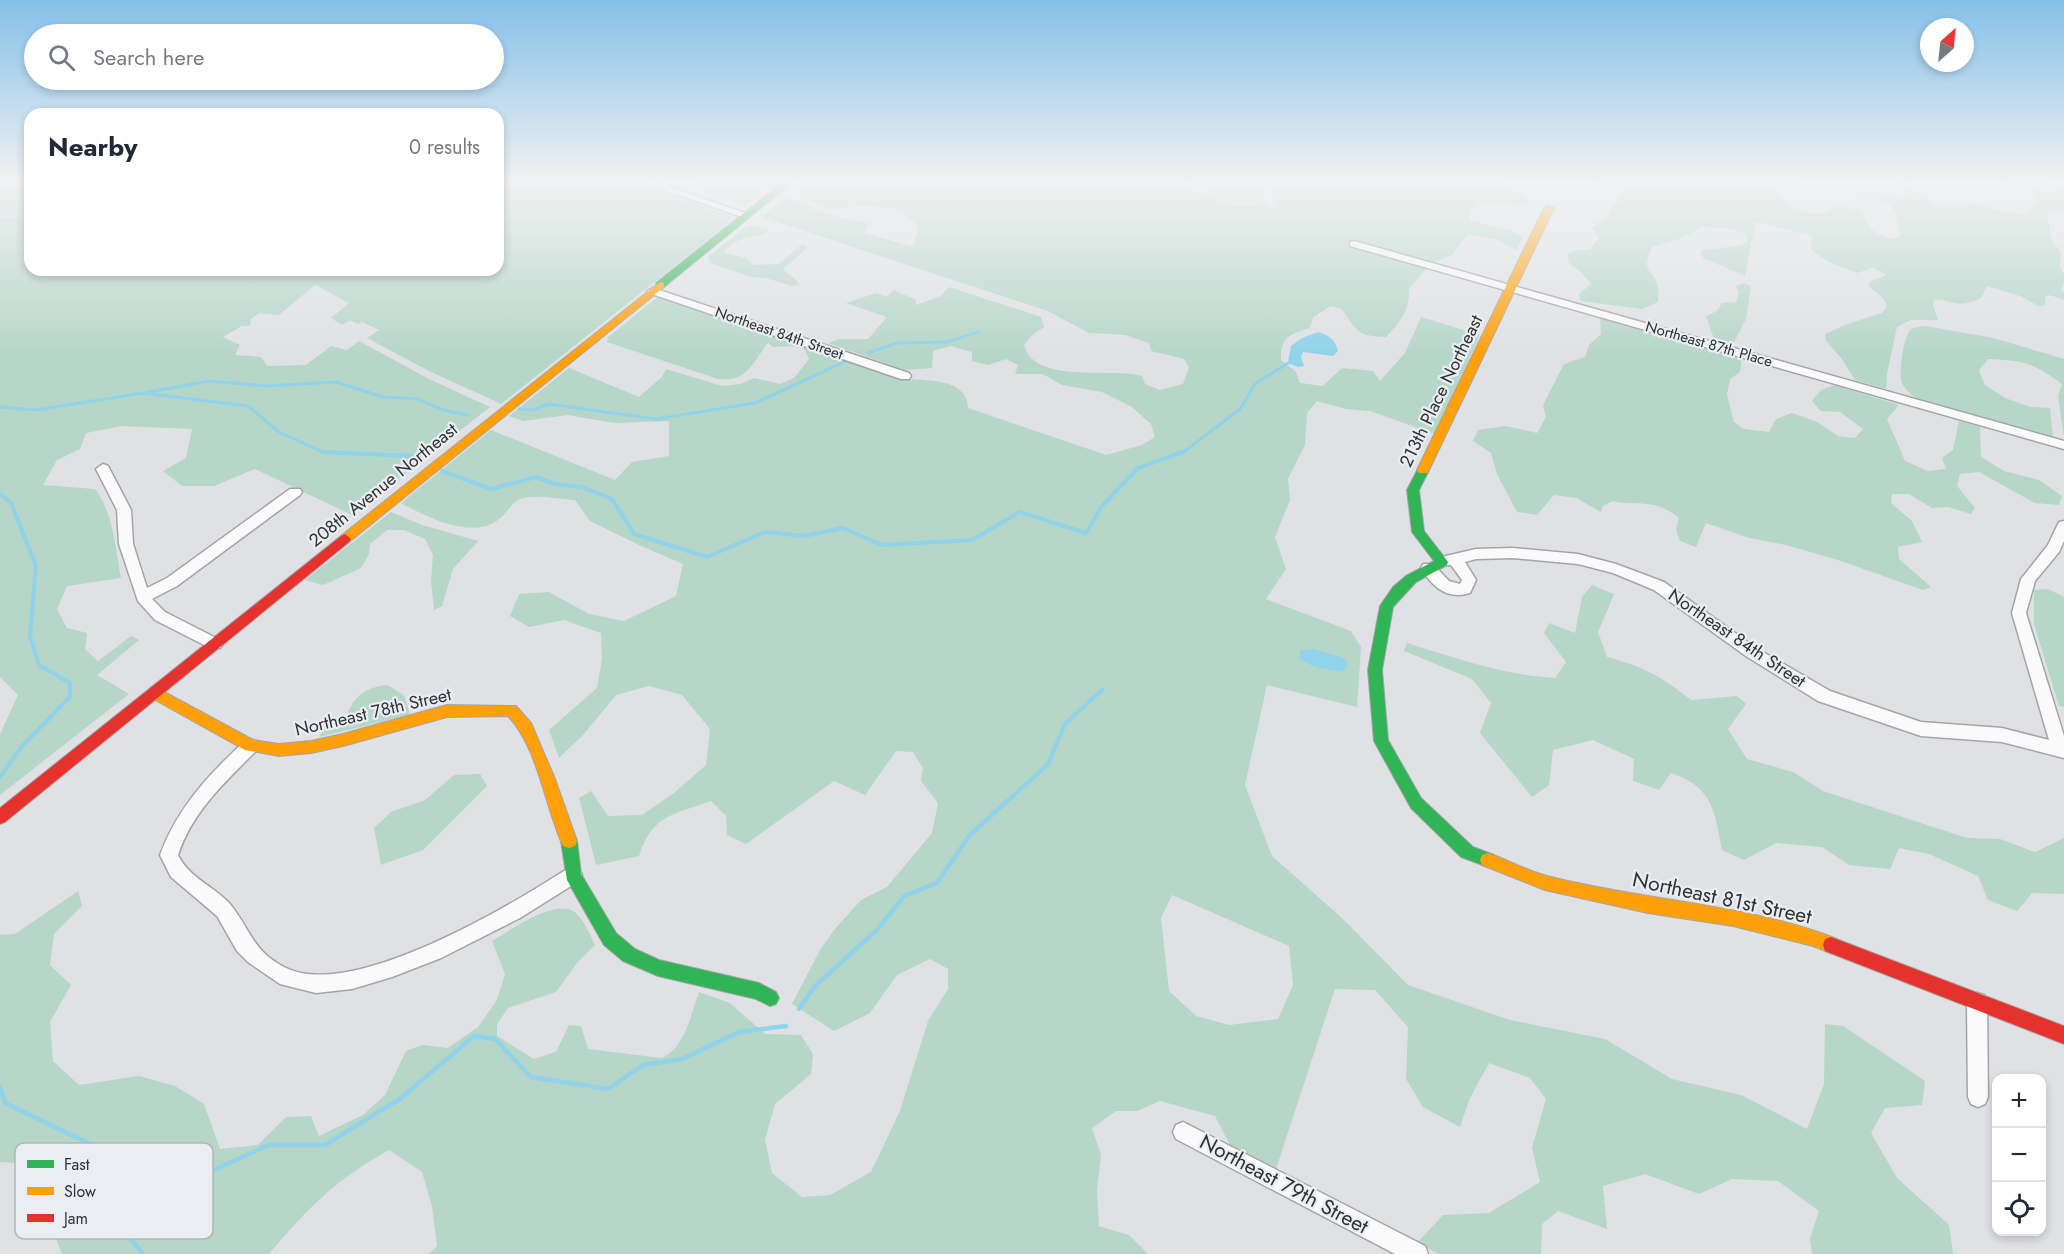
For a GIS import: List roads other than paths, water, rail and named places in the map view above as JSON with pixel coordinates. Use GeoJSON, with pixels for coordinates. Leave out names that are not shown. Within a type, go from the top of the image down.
{"type":"FeatureCollection","features":[{"type":"Feature","properties":{"kind":"street","name":"208th Avenue Northeast"},"geometry":{"type":"LineString","coordinates":[[0,817],[715,240]]}},
{"type":"Feature","properties":{"kind":"street","name":"213th Place Northeast"},"geometry":{"type":"LineString","coordinates":[[1442,563],[1418,532],[1413,490],[1534,240]]}},
{"type":"Feature","properties":{"kind":"street","name":"Northeast 87th Place"},"geometry":{"type":"LineString","coordinates":[[1354,244],[2064,445]]}},
{"type":"Feature","properties":{"kind":"street","name":"Northeast 84th Street"},"geometry":{"type":"LineString","coordinates":[[653,291],[905,376]]}},
{"type":"Feature","properties":{"kind":"street"},"geometry":{"type":"LineString","coordinates":[[103,469],[124,510],[126,544],[143,597],[160,616],[215,644]]}},
{"type":"Feature","properties":{"kind":"street"},"geometry":{"type":"LineString","coordinates":[[143,597],[172,582],[295,492]]}},
{"type":"Feature","properties":{"kind":"street"},"geometry":{"type":"LineString","coordinates":[[2062,751],[2019,613],[2028,579],[2059,550],[2064,526]]}},
{"type":"Feature","properties":{"kind":"street","name":"Northeast 84th Street"},"geometry":{"type":"LineString","coordinates":[[1442,563],[1476,554],[1513,553],[1578,559],[1616,569],[1659,586],[1751,652],[1824,696],[1921,729],[2002,735],[2062,751]]}},
{"type":"Feature","properties":{"kind":"street","name":"Northeast 81st Street"},"geometry":{"type":"LineString","coordinates":[[1442,563],[1412,576],[1400,587],[1387,606],[1375,670],[1381,741],[1416,803],[1467,852],[1545,883],[1648,905],[1733,918],[1813,938],[2064,1035]]}},
{"type":"Feature","properties":{"kind":"street","name":"Northeast 78th Street"},"geometry":{"type":"LineString","coordinates":[[155,693],[250,747],[279,750],[311,747],[447,711],[511,710],[524,723],[548,779],[569,840],[573,875],[610,939],[629,955],[658,968],[759,991],[771,998]]}},
{"type":"Feature","properties":{"kind":"street"},"geometry":{"type":"LineString","coordinates":[[250,747],[189,812],[175,834],[169,855],[177,872],[223,910],[248,951],[287,979],[318,984],[357,978],[409,963],[488,927],[534,902],[573,875]]}},
{"type":"Feature","properties":{"kind":"street"},"geometry":{"type":"LineString","coordinates":[[1977,1002],[1978,1097]]}},
{"type":"Feature","properties":{"kind":"street","name":"Northeast 79th Street"},"geometry":{"type":"LineString","coordinates":[[1183,1132],[1417,1254]]}},
{"type":"Feature","properties":{"kind":"water"},"geometry":{"type":"Polygon","coordinates":[[[1318,332],[1331,338],[1338,351],[1333,356],[1303,352],[1301,357],[1304,366],[1298,367],[1288,363],[1291,346],[1302,338],[1318,332]]]}},
{"type":"Feature","properties":{"kind":"water"},"geometry":{"type":"Polygon","coordinates":[[[1313,649],[1342,657],[1348,664],[1343,672],[1315,667],[1299,659],[1301,650],[1313,649]]]}},
{"type":"Feature","properties":{"kind":"waterway"},"geometry":{"type":"LineString","coordinates":[[868,353],[897,343],[947,342],[979,332]]}},
{"type":"Feature","properties":{"kind":"waterway"},"geometry":{"type":"LineString","coordinates":[[519,409],[533,410],[548,404],[656,419],[755,403],[844,362]]}},
{"type":"Feature","properties":{"kind":"waterway"},"geometry":{"type":"LineString","coordinates":[[1181,454],[1240,409],[1255,384],[1288,363]]}},
{"type":"Feature","properties":{"kind":"waterway"},"geometry":{"type":"LineString","coordinates":[[148,392],[210,381],[266,386],[336,382],[383,397],[418,399],[443,410],[468,415]]}},
{"type":"Feature","properties":{"kind":"waterway"},"geometry":{"type":"LineString","coordinates":[[0,407],[36,410],[143,393],[248,406],[279,432],[323,452],[358,454]]}},
{"type":"Feature","properties":{"kind":"waterway"},"geometry":{"type":"LineString","coordinates":[[325,452],[412,456]]}},
{"type":"Feature","properties":{"kind":"waterway"},"geometry":{"type":"LineString","coordinates":[[442,471],[491,489],[536,477],[555,484],[582,487],[612,499],[634,534],[707,557],[765,532],[804,536],[843,528],[882,545],[972,540],[1020,512],[1086,533],[1102,506],[1138,468],[1183,452]]}},
{"type":"Feature","properties":{"kind":"waterway"},"geometry":{"type":"LineString","coordinates":[[0,494],[11,503],[36,566],[30,636],[39,665],[70,683],[70,697],[22,746],[0,777]]}},
{"type":"Feature","properties":{"kind":"waterway"},"geometry":{"type":"LineString","coordinates":[[1004,804],[1048,764],[1065,724],[1103,689]]}},
{"type":"Feature","properties":{"kind":"waterway"},"geometry":{"type":"LineString","coordinates":[[799,1009],[815,986],[877,930],[904,896],[937,883],[969,836],[1006,802]]}},
{"type":"Feature","properties":{"kind":"waterway"},"geometry":{"type":"LineString","coordinates":[[213,1171],[269,1145],[325,1145],[401,1098],[474,1036],[495,1039],[531,1077],[608,1089],[643,1065],[682,1059],[739,1032],[786,1026]]}},
{"type":"Feature","properties":{"kind":"waterway"},"geometry":{"type":"LineString","coordinates":[[0,1087],[5,1103],[88,1143]]}},
{"type":"Feature","properties":{"kind":"waterway"},"geometry":{"type":"LineString","coordinates":[[131,1239],[143,1254]]}}]}
